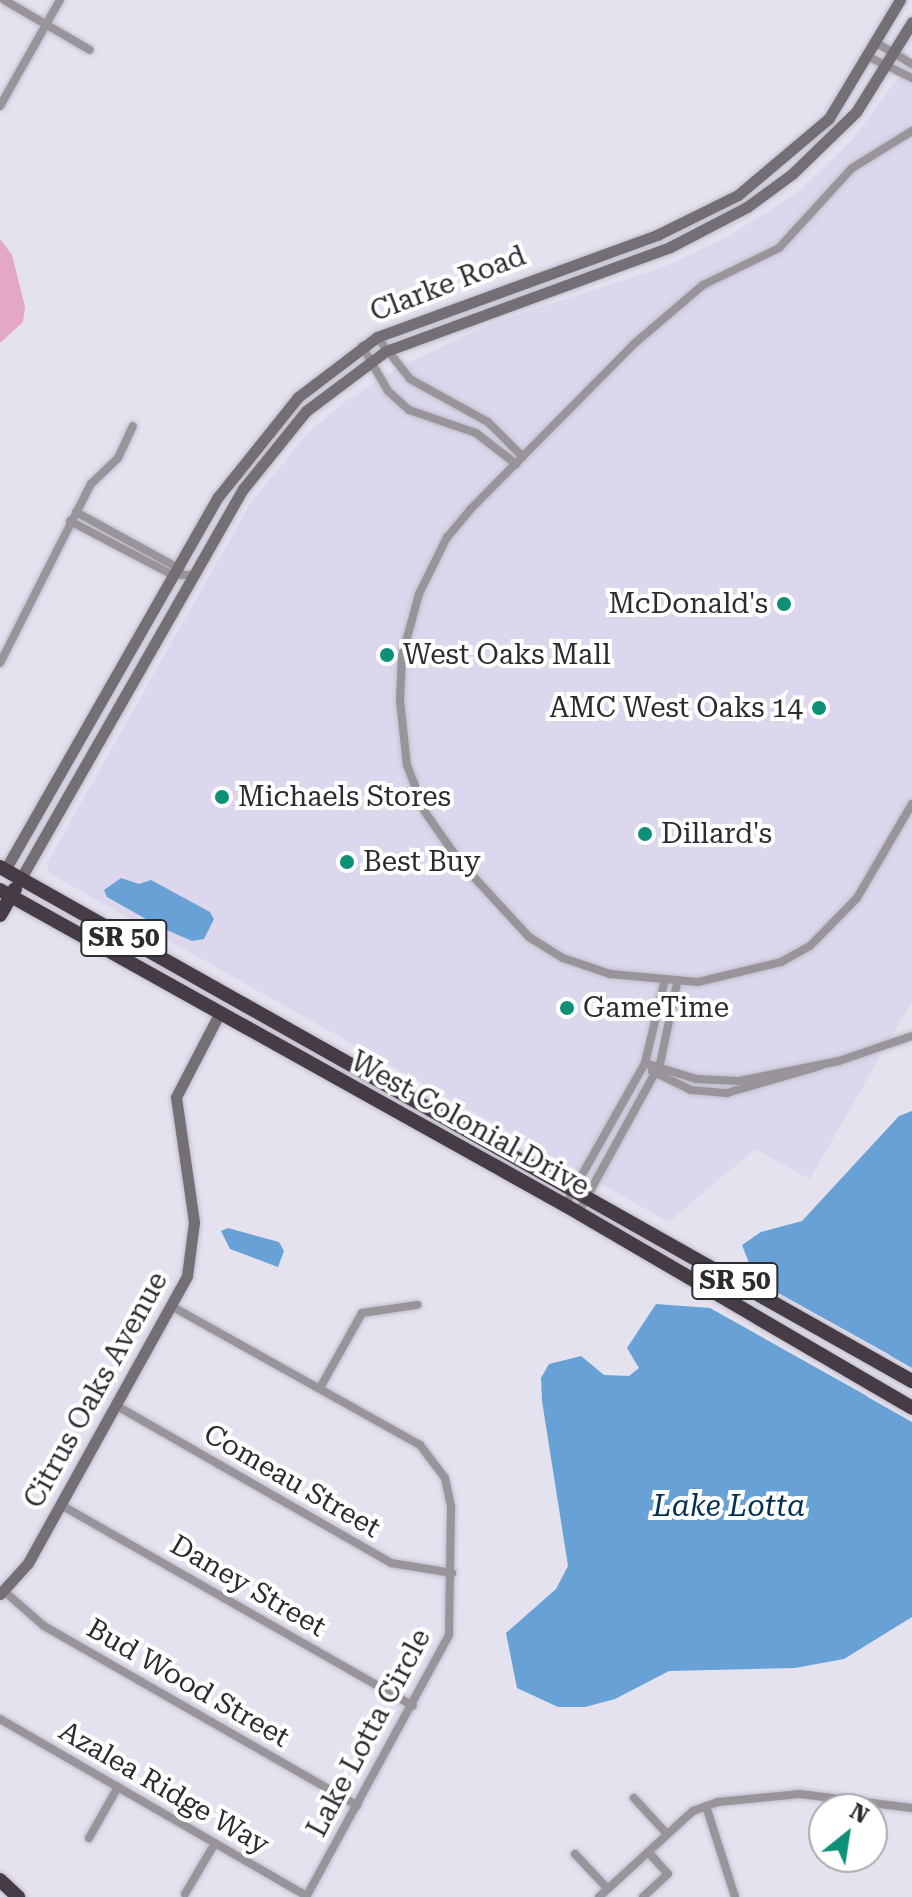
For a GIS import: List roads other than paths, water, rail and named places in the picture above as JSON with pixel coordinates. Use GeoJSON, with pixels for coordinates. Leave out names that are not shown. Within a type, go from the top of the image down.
{"type":"FeatureCollection","features":[{"type":"Feature","properties":{"kind":"highway","name":"West Colonial Drive"},"geometry":{"type":"LineString","coordinates":[[2,872],[21,878],[226,997],[912,1381]]}},
{"type":"Feature","properties":{"kind":"highway","name":"Clarke Road"},"geometry":{"type":"LineString","coordinates":[[0,915],[6,893],[21,878]]}},
{"type":"Feature","properties":{"kind":"highway","name":"West Colonial Drive"},"geometry":{"type":"LineString","coordinates":[[6,893],[572,1209],[912,1408]]}},
{"type":"Feature","properties":{"kind":"highway"},"geometry":{"type":"LineString","coordinates":[[190,997],[226,997]]}},
{"type":"Feature","properties":{"kind":"highway"},"geometry":{"type":"LineString","coordinates":[[219,1014],[253,1012]]}},
{"type":"Feature","properties":{"kind":"highway"},"geometry":{"type":"LineString","coordinates":[[0,1880],[18,1897]]}},
{"type":"Feature","properties":{"kind":"street"},"geometry":{"type":"LineString","coordinates":[[4,0],[90,50]]}},
{"type":"Feature","properties":{"kind":"street"},"geometry":{"type":"LineString","coordinates":[[0,106],[60,0]]}},
{"type":"Feature","properties":{"kind":"street","name":"Clarke Road"},"geometry":{"type":"LineString","coordinates":[[2,872],[175,571],[261,437],[298,397],[377,337],[657,235],[738,195],[829,118],[900,0]]}},
{"type":"Feature","properties":{"kind":"street","name":"Clarke Road"},"geometry":{"type":"LineString","coordinates":[[21,878],[191,575],[274,446],[371,359],[386,351],[709,229],[792,174],[856,112],[887,67],[912,22]]}},
{"type":"Feature","properties":{"kind":"street"},"geometry":{"type":"LineString","coordinates":[[875,42],[912,64]]}},
{"type":"Feature","properties":{"kind":"street"},"geometry":{"type":"LineString","coordinates":[[867,56],[912,78]]}},
{"type":"Feature","properties":{"kind":"street"},"geometry":{"type":"LineString","coordinates":[[912,131],[852,168],[779,248],[703,285],[635,343],[447,537],[419,594],[401,666],[407,765],[425,812],[460,862],[529,937],[568,960],[664,983],[781,962],[812,944],[857,898],[912,804]]}},
{"type":"Feature","properties":{"kind":"street"},"geometry":{"type":"LineString","coordinates":[[377,337],[410,379],[488,422],[520,461]]}},
{"type":"Feature","properties":{"kind":"street"},"geometry":{"type":"LineString","coordinates":[[362,346],[409,410],[476,433],[520,461]]}},
{"type":"Feature","properties":{"kind":"street"},"geometry":{"type":"LineString","coordinates":[[0,663],[70,521],[91,484],[118,458],[133,426]]}},
{"type":"Feature","properties":{"kind":"street"},"geometry":{"type":"LineString","coordinates":[[76,512],[175,571]]}},
{"type":"Feature","properties":{"kind":"street"},"geometry":{"type":"LineString","coordinates":[[70,521],[175,571],[191,575]]}},
{"type":"Feature","properties":{"kind":"street"},"geometry":{"type":"LineString","coordinates":[[572,1209],[645,1063],[664,983]]}},
{"type":"Feature","properties":{"kind":"street"},"geometry":{"type":"LineString","coordinates":[[572,1209],[655,1076],[677,983]]}},
{"type":"Feature","properties":{"kind":"street","name":"Citrus Oaks Avenue"},"geometry":{"type":"LineString","coordinates":[[2,1592],[61,1505],[173,1307],[189,1266],[194,1222],[176,1097],[219,1014]]}},
{"type":"Feature","properties":{"kind":"street"},"geometry":{"type":"LineString","coordinates":[[645,1063],[655,1076],[691,1090],[727,1093],[912,1036]]}},
{"type":"Feature","properties":{"kind":"street"},"geometry":{"type":"LineString","coordinates":[[645,1063],[660,1064],[717,1083],[821,1065]]}},
{"type":"Feature","properties":{"kind":"street"},"geometry":{"type":"LineString","coordinates":[[320,1388],[362,1313],[417,1305]]}},
{"type":"Feature","properties":{"kind":"street","name":"Lake Lotta Circle"},"geometry":{"type":"LineString","coordinates":[[173,1307],[420,1445],[436,1462],[451,1507],[449,1635],[413,1706],[306,1896]]}},
{"type":"Feature","properties":{"kind":"street","name":"Comeau Street"},"geometry":{"type":"LineString","coordinates":[[117,1406],[391,1563],[452,1573]]}},
{"type":"Feature","properties":{"kind":"street","name":"Daney Street"},"geometry":{"type":"LineString","coordinates":[[61,1505],[413,1706]]}},
{"type":"Feature","properties":{"kind":"street","name":"Bud Wood Street"},"geometry":{"type":"LineString","coordinates":[[2,1592],[36,1621],[357,1805]]}},
{"type":"Feature","properties":{"kind":"street","name":"Azalea Ridge Way"},"geometry":{"type":"LineString","coordinates":[[0,1719],[306,1896]]}},
{"type":"Feature","properties":{"kind":"street"},"geometry":{"type":"LineString","coordinates":[[89,1838],[118,1787]]}},
{"type":"Feature","properties":{"kind":"street"},"geometry":{"type":"LineString","coordinates":[[599,1897],[667,1834],[706,1806],[800,1794],[912,1808]]}},
{"type":"Feature","properties":{"kind":"street"},"geometry":{"type":"LineString","coordinates":[[634,1798],[667,1834]]}},
{"type":"Feature","properties":{"kind":"street"},"geometry":{"type":"LineString","coordinates":[[706,1806],[735,1897]]}},
{"type":"Feature","properties":{"kind":"street"},"geometry":{"type":"LineString","coordinates":[[185,1894],[215,1843]]}},
{"type":"Feature","properties":{"kind":"street"},"geometry":{"type":"LineString","coordinates":[[643,1897],[668,1874],[648,1852]]}},
{"type":"Feature","properties":{"kind":"street"},"geometry":{"type":"LineString","coordinates":[[575,1854],[608,1889]]}},
{"type":"Feature","properties":{"kind":"water"},"geometry":{"type":"Polygon","coordinates":[[[121,878],[139,884],[151,880],[210,912],[214,919],[204,939],[192,941],[107,897],[104,890],[121,878]]]}},
{"type":"Feature","properties":{"kind":"water","name":"Lake Lotta"},"geometry":{"type":"Polygon","coordinates":[[[912,1111],[912,1617],[844,1659],[795,1668],[669,1671],[615,1699],[585,1707],[558,1707],[517,1688],[506,1633],[556,1589],[568,1566],[542,1401],[541,1378],[549,1364],[581,1356],[604,1375],[629,1376],[639,1368],[627,1348],[656,1304],[710,1308],[867,1396],[890,1355],[755,1280],[743,1269],[749,1263],[742,1245],[761,1232],[802,1221],[899,1116],[912,1111]]]}},
{"type":"Feature","properties":{"kind":"water"},"geometry":{"type":"Polygon","coordinates":[[[228,1228],[279,1242],[284,1251],[278,1267],[230,1249],[221,1231],[228,1228]]]}},
{"type":"Feature","properties":{"kind":"place","name":"McDonald's"},"geometry":{"type":"Point","coordinates":[784,604]}},
{"type":"Feature","properties":{"kind":"place","name":"West Oaks Mall"},"geometry":{"type":"Point","coordinates":[387,655]}},
{"type":"Feature","properties":{"kind":"place","name":"AMC West Oaks 14"},"geometry":{"type":"Point","coordinates":[819,708]}},
{"type":"Feature","properties":{"kind":"place","name":"Michaels Stores"},"geometry":{"type":"Point","coordinates":[222,797]}},
{"type":"Feature","properties":{"kind":"place","name":"Dillard's"},"geometry":{"type":"Point","coordinates":[645,834]}},
{"type":"Feature","properties":{"kind":"place","name":"Best Buy"},"geometry":{"type":"Point","coordinates":[347,862]}},
{"type":"Feature","properties":{"kind":"place","name":"GameTime"},"geometry":{"type":"Point","coordinates":[567,1008]}}]}
